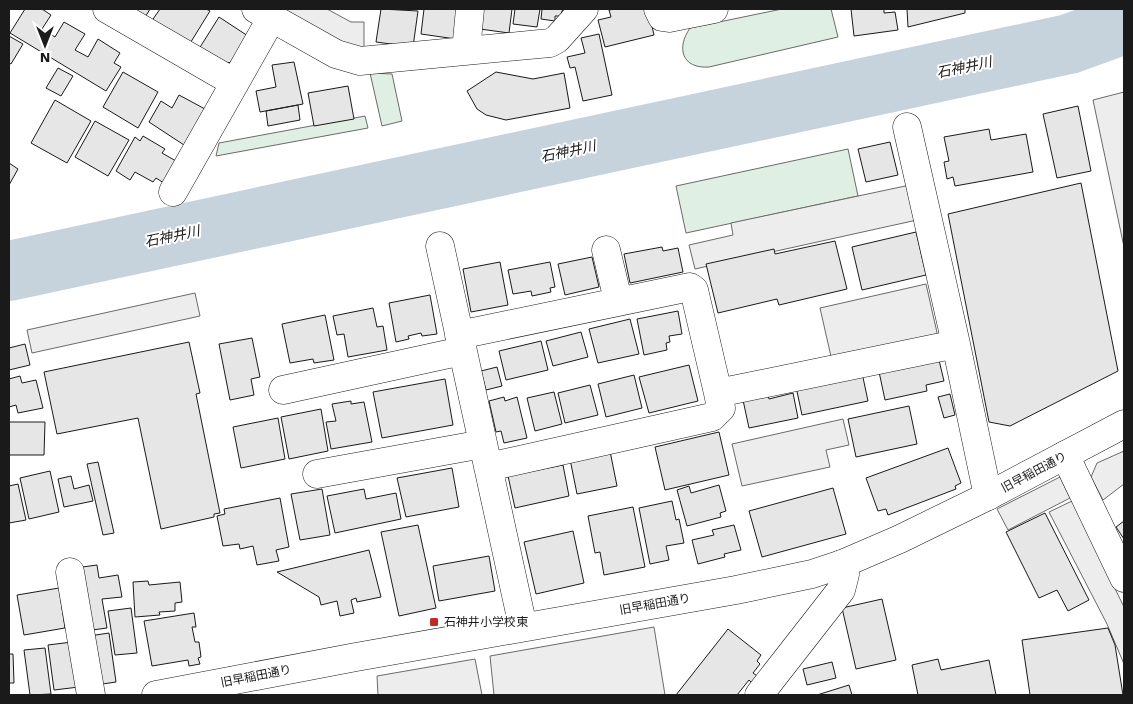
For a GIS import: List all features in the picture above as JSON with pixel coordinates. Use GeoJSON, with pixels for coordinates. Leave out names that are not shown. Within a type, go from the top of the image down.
{"type":"FeatureCollection","features":[{"type":"Feature","properties":{"kind":"street"},"geometry":{"type":"LineString","coordinates":[[107,9],[235,83]]}},
{"type":"Feature","properties":{"kind":"street"},"geometry":{"type":"LineString","coordinates":[[466,51],[470,9]]}},
{"type":"Feature","properties":{"kind":"street"},"geometry":{"type":"LineString","coordinates":[[173,192],[235,83],[263,14],[336,54],[360,61],[550,43],[557,39],[584,9]]}},
{"type":"Feature","properties":{"kind":"street"},"geometry":{"type":"LineString","coordinates":[[658,9],[662,17],[669,18],[714,9]]}},
{"type":"Feature","properties":{"kind":"street"},"geometry":{"type":"LineString","coordinates":[[907,127],[988,496]]}},
{"type":"Feature","properties":{"kind":"street"},"geometry":{"type":"LineString","coordinates":[[440,246],[523,627]]}},
{"type":"Feature","properties":{"kind":"street"},"geometry":{"type":"LineString","coordinates":[[606,250],[618,300]]}},
{"type":"Feature","properties":{"kind":"street"},"geometry":{"type":"LineString","coordinates":[[283,390],[618,300],[687,286],[694,290],[721,408],[712,417],[485,455],[318,474]]}},
{"type":"Feature","properties":{"kind":"street"},"geometry":{"type":"LineString","coordinates":[[718,393],[956,344]]}},
{"type":"Feature","properties":{"kind":"street","name":"旧早稲田通り"},"geometry":{"type":"LineString","coordinates":[[156,695],[523,627],[736,590],[812,574],[842,564],[988,496],[1124,424]]}},
{"type":"Feature","properties":{"kind":"street"},"geometry":{"type":"LineString","coordinates":[[1065,456],[1124,578]]}},
{"type":"Feature","properties":{"kind":"street"},"geometry":{"type":"LineString","coordinates":[[759,695],[841,590],[845,574],[842,564]]}},
{"type":"Feature","properties":{"kind":"street"},"geometry":{"type":"LineString","coordinates":[[70,572],[90,695]]}},
{"type":"Feature","properties":{"kind":"green space"},"geometry":{"type":"Polygon","coordinates":[[[782,9],[831,9],[838,37],[709,67],[693,65],[684,56],[683,43],[690,28],[782,9]]]}},
{"type":"Feature","properties":{"kind":"green space"},"geometry":{"type":"Polygon","coordinates":[[[370,73],[392,74],[402,121],[382,126],[370,73]]]}},
{"type":"Feature","properties":{"kind":"green space"},"geometry":{"type":"Polygon","coordinates":[[[365,116],[368,128],[216,156],[219,143],[365,116]]]}},
{"type":"Feature","properties":{"kind":"green space"},"geometry":{"type":"Polygon","coordinates":[[[848,149],[858,196],[686,233],[676,186],[848,149]]]}},
{"type":"Feature","properties":{"kind":"shaded area"},"geometry":{"type":"Polygon","coordinates":[[[273,9],[327,9],[351,22],[364,22],[364,49],[344,49],[273,9]]]}},
{"type":"Feature","properties":{"kind":"shaded area"},"geometry":{"type":"Polygon","coordinates":[[[1124,92],[1124,247],[1093,100],[1124,92]]]}},
{"type":"Feature","properties":{"kind":"shaded area"},"geometry":{"type":"Polygon","coordinates":[[[910,185],[917,220],[695,269],[689,245],[733,235],[731,223],[910,185]]]}},
{"type":"Feature","properties":{"kind":"shaded area"},"geometry":{"type":"Polygon","coordinates":[[[926,284],[938,337],[832,361],[820,308],[926,284]]]}},
{"type":"Feature","properties":{"kind":"shaded area"},"geometry":{"type":"Polygon","coordinates":[[[195,293],[200,316],[32,353],[27,330],[195,293]]]}},
{"type":"Feature","properties":{"kind":"shaded area"},"geometry":{"type":"Polygon","coordinates":[[[843,419],[849,445],[826,450],[830,467],[742,486],[732,444],[843,419]]]}},
{"type":"Feature","properties":{"kind":"shaded area"},"geometry":{"type":"Polygon","coordinates":[[[1124,451],[1124,484],[1103,500],[1091,477],[1097,463],[1124,451]]]}},
{"type":"Feature","properties":{"kind":"shaded area"},"geometry":{"type":"Polygon","coordinates":[[[1060,477],[1070,498],[1008,530],[997,509],[1060,477]]]}},
{"type":"Feature","properties":{"kind":"shaded area"},"geometry":{"type":"Polygon","coordinates":[[[1072,501],[1124,607],[1124,664],[1107,624],[1049,512],[1072,501]]]}},
{"type":"Feature","properties":{"kind":"shaded area"},"geometry":{"type":"Polygon","coordinates":[[[654,627],[665,695],[494,695],[490,656],[654,627]]]}},
{"type":"Feature","properties":{"kind":"shaded area"},"geometry":{"type":"Polygon","coordinates":[[[475,659],[482,695],[378,695],[377,676],[475,659]]]}},
{"type":"Feature","properties":{"kind":"building"},"geometry":{"type":"Polygon","coordinates":[[[25,9],[42,9],[51,15],[42,29],[55,37],[64,22],[85,34],[75,50],[88,57],[98,39],[120,53],[114,63],[121,67],[106,91],[10,33],[25,9]]]}},
{"type":"Feature","properties":{"kind":"building"},"geometry":{"type":"Polygon","coordinates":[[[127,9],[150,9],[144,19],[127,9]]]}},
{"type":"Feature","properties":{"kind":"building"},"geometry":{"type":"Polygon","coordinates":[[[160,9],[206,9],[210,11],[189,45],[151,22],[160,9]]]}},
{"type":"Feature","properties":{"kind":"building"},"geometry":{"type":"Polygon","coordinates":[[[381,9],[418,11],[413,47],[376,42],[381,9]]]}},
{"type":"Feature","properties":{"kind":"building"},"geometry":{"type":"Polygon","coordinates":[[[424,9],[460,9],[456,39],[421,34],[424,9]]]}},
{"type":"Feature","properties":{"kind":"building"},"geometry":{"type":"Polygon","coordinates":[[[483,9],[512,9],[509,33],[480,29],[483,9]]]}},
{"type":"Feature","properties":{"kind":"building"},"geometry":{"type":"Polygon","coordinates":[[[515,9],[540,9],[537,27],[513,24],[515,9]]]}},
{"type":"Feature","properties":{"kind":"building"},"geometry":{"type":"Polygon","coordinates":[[[542,9],[563,9],[560,16],[555,16],[555,21],[541,19],[542,9]]]}},
{"type":"Feature","properties":{"kind":"building"},"geometry":{"type":"Polygon","coordinates":[[[648,9],[654,35],[605,47],[598,20],[611,17],[609,10],[648,9]]]}},
{"type":"Feature","properties":{"kind":"building"},"geometry":{"type":"Polygon","coordinates":[[[851,9],[884,9],[884,13],[895,12],[898,30],[854,36],[851,9]]]}},
{"type":"Feature","properties":{"kind":"building"},"geometry":{"type":"Polygon","coordinates":[[[907,9],[965,9],[965,13],[908,27],[907,9]]]}},
{"type":"Feature","properties":{"kind":"building"},"geometry":{"type":"Polygon","coordinates":[[[219,17],[248,36],[232,62],[217,65],[197,52],[219,17]]]}},
{"type":"Feature","properties":{"kind":"building"},"geometry":{"type":"Polygon","coordinates":[[[599,34],[612,95],[583,101],[575,67],[570,68],[567,57],[585,53],[581,38],[599,34]]]}},
{"type":"Feature","properties":{"kind":"building"},"geometry":{"type":"Polygon","coordinates":[[[9,36],[23,44],[11,64],[9,63],[9,36]]]}},
{"type":"Feature","properties":{"kind":"building"},"geometry":{"type":"Polygon","coordinates":[[[294,62],[303,104],[260,112],[256,91],[276,87],[272,65],[294,62]]]}},
{"type":"Feature","properties":{"kind":"building"},"geometry":{"type":"Polygon","coordinates":[[[58,68],[73,76],[61,96],[46,88],[58,68]]]}},
{"type":"Feature","properties":{"kind":"building"},"geometry":{"type":"Polygon","coordinates":[[[123,72],[158,92],[138,128],[103,107],[123,72]]]}},
{"type":"Feature","properties":{"kind":"building"},"geometry":{"type":"Polygon","coordinates":[[[496,72],[533,79],[564,73],[570,108],[506,120],[486,115],[477,109],[467,91],[496,72]]]}},
{"type":"Feature","properties":{"kind":"building"},"geometry":{"type":"Polygon","coordinates":[[[348,86],[354,119],[314,126],[308,93],[348,86]]]}},
{"type":"Feature","properties":{"kind":"building"},"geometry":{"type":"Polygon","coordinates":[[[179,95],[205,109],[184,145],[149,122],[161,101],[172,108],[179,95]]]}},
{"type":"Feature","properties":{"kind":"building"},"geometry":{"type":"Polygon","coordinates":[[[55,100],[91,121],[67,163],[31,143],[55,100]]]}},
{"type":"Feature","properties":{"kind":"building"},"geometry":{"type":"Polygon","coordinates":[[[298,105],[300,120],[268,126],[266,111],[298,105]]]}},
{"type":"Feature","properties":{"kind":"building"},"geometry":{"type":"Polygon","coordinates":[[[1078,106],[1091,171],[1057,178],[1043,114],[1078,106]]]}},
{"type":"Feature","properties":{"kind":"building"},"geometry":{"type":"Polygon","coordinates":[[[95,121],[129,140],[108,176],[75,157],[95,121]]]}},
{"type":"Feature","properties":{"kind":"building"},"geometry":{"type":"Polygon","coordinates":[[[989,129],[991,140],[1026,134],[1033,172],[955,186],[953,177],[947,179],[944,162],[949,161],[944,137],[989,129]]]}},
{"type":"Feature","properties":{"kind":"building"},"geometry":{"type":"Polygon","coordinates":[[[143,136],[165,149],[162,153],[176,161],[164,183],[156,178],[153,182],[135,172],[130,180],[116,171],[135,137],[140,141],[143,136]]]}},
{"type":"Feature","properties":{"kind":"building"},"geometry":{"type":"Polygon","coordinates":[[[890,142],[898,175],[866,182],[858,149],[890,142]]]}},
{"type":"Feature","properties":{"kind":"building"},"geometry":{"type":"Polygon","coordinates":[[[9,163],[18,169],[9,185],[9,163]]]}},
{"type":"Feature","properties":{"kind":"building"},"geometry":{"type":"Polygon","coordinates":[[[1081,183],[1118,371],[1010,426],[989,422],[948,214],[1081,183]]]}},
{"type":"Feature","properties":{"kind":"building"},"geometry":{"type":"Polygon","coordinates":[[[916,232],[926,275],[862,290],[852,247],[916,232]]]}},
{"type":"Feature","properties":{"kind":"building"},"geometry":{"type":"Polygon","coordinates":[[[835,241],[847,289],[779,305],[777,299],[718,313],[706,264],[774,249],[775,254],[835,241]]]}},
{"type":"Feature","properties":{"kind":"building"},"geometry":{"type":"Polygon","coordinates":[[[662,247],[663,251],[678,248],[683,272],[630,283],[624,254],[662,247]]]}},
{"type":"Feature","properties":{"kind":"building"},"geometry":{"type":"Polygon","coordinates":[[[592,257],[599,287],[565,295],[558,264],[592,257]]]}},
{"type":"Feature","properties":{"kind":"building"},"geometry":{"type":"Polygon","coordinates":[[[500,262],[508,305],[471,312],[463,269],[500,262]]]}},
{"type":"Feature","properties":{"kind":"building"},"geometry":{"type":"Polygon","coordinates":[[[550,262],[555,287],[550,288],[551,292],[532,296],[531,291],[513,294],[508,270],[550,262]]]}},
{"type":"Feature","properties":{"kind":"building"},"geometry":{"type":"Polygon","coordinates":[[[430,295],[437,334],[422,336],[421,333],[408,336],[409,339],[396,342],[389,303],[430,295]]]}},
{"type":"Feature","properties":{"kind":"building"},"geometry":{"type":"Polygon","coordinates":[[[373,308],[377,327],[383,326],[387,350],[348,357],[344,334],[337,335],[333,316],[373,308]]]}},
{"type":"Feature","properties":{"kind":"building"},"geometry":{"type":"Polygon","coordinates":[[[678,311],[682,334],[669,336],[670,342],[666,343],[667,350],[644,355],[637,319],[678,311]]]}},
{"type":"Feature","properties":{"kind":"building"},"geometry":{"type":"Polygon","coordinates":[[[325,315],[334,360],[314,363],[313,359],[290,363],[282,324],[325,315]]]}},
{"type":"Feature","properties":{"kind":"building"},"geometry":{"type":"Polygon","coordinates":[[[630,319],[639,354],[598,363],[589,329],[630,319]]]}},
{"type":"Feature","properties":{"kind":"building"},"geometry":{"type":"Polygon","coordinates":[[[581,332],[588,357],[553,366],[546,341],[581,332]]]}},
{"type":"Feature","properties":{"kind":"building"},"geometry":{"type":"Polygon","coordinates":[[[252,338],[260,377],[251,379],[254,395],[230,400],[219,344],[252,338]]]}},
{"type":"Feature","properties":{"kind":"building"},"geometry":{"type":"Polygon","coordinates":[[[541,341],[548,370],[506,380],[499,351],[541,341]]]}},
{"type":"Feature","properties":{"kind":"building"},"geometry":{"type":"Polygon","coordinates":[[[189,342],[200,393],[196,394],[220,513],[214,514],[214,517],[161,529],[138,418],[57,434],[44,372],[189,342]]]}},
{"type":"Feature","properties":{"kind":"building"},"geometry":{"type":"Polygon","coordinates":[[[25,344],[30,365],[9,370],[9,348],[25,344]]]}},
{"type":"Feature","properties":{"kind":"building"},"geometry":{"type":"Polygon","coordinates":[[[938,356],[944,381],[926,385],[927,391],[885,400],[878,367],[938,356]]]}},
{"type":"Feature","properties":{"kind":"building"},"geometry":{"type":"Polygon","coordinates":[[[689,365],[698,401],[649,413],[639,377],[689,365]]]}},
{"type":"Feature","properties":{"kind":"building"},"geometry":{"type":"Polygon","coordinates":[[[497,367],[502,386],[486,390],[481,371],[497,367]]]}},
{"type":"Feature","properties":{"kind":"building"},"geometry":{"type":"Polygon","coordinates":[[[861,368],[868,401],[802,415],[795,382],[861,368]]]}},
{"type":"Feature","properties":{"kind":"building"},"geometry":{"type":"Polygon","coordinates":[[[634,375],[642,408],[606,417],[598,384],[634,375]]]}},
{"type":"Feature","properties":{"kind":"building"},"geometry":{"type":"Polygon","coordinates":[[[20,376],[22,383],[36,380],[43,408],[18,413],[16,405],[9,407],[9,379],[20,376]]]}},
{"type":"Feature","properties":{"kind":"building"},"geometry":{"type":"Polygon","coordinates":[[[445,379],[453,425],[382,438],[373,392],[445,379]]]}},
{"type":"Feature","properties":{"kind":"building"},"geometry":{"type":"Polygon","coordinates":[[[590,385],[598,415],[565,423],[558,393],[590,385]]]}},
{"type":"Feature","properties":{"kind":"building"},"geometry":{"type":"Polygon","coordinates":[[[554,392],[562,424],[535,431],[527,398],[554,392]]]}},
{"type":"Feature","properties":{"kind":"building"},"geometry":{"type":"Polygon","coordinates":[[[793,393],[798,418],[749,428],[743,400],[768,395],[769,399],[793,393]]]}},
{"type":"Feature","properties":{"kind":"building"},"geometry":{"type":"Polygon","coordinates":[[[950,394],[955,415],[944,418],[938,397],[950,394]]]}},
{"type":"Feature","properties":{"kind":"building"},"geometry":{"type":"Polygon","coordinates":[[[504,397],[505,401],[517,397],[527,438],[504,443],[501,431],[496,432],[489,401],[504,397]]]}},
{"type":"Feature","properties":{"kind":"building"},"geometry":{"type":"Polygon","coordinates":[[[351,401],[351,404],[364,402],[372,442],[331,449],[326,422],[336,421],[332,404],[351,401]]]}},
{"type":"Feature","properties":{"kind":"building"},"geometry":{"type":"Polygon","coordinates":[[[909,406],[917,444],[856,457],[848,419],[909,406]]]}},
{"type":"Feature","properties":{"kind":"building"},"geometry":{"type":"Polygon","coordinates":[[[321,409],[328,451],[289,459],[281,417],[321,409]]]}},
{"type":"Feature","properties":{"kind":"building"},"geometry":{"type":"Polygon","coordinates":[[[278,418],[285,459],[241,468],[233,427],[278,418]]]}},
{"type":"Feature","properties":{"kind":"building"},"geometry":{"type":"Polygon","coordinates":[[[9,422],[45,422],[44,455],[9,455],[9,422]]]}},
{"type":"Feature","properties":{"kind":"building"},"geometry":{"type":"Polygon","coordinates":[[[719,432],[729,475],[665,490],[655,447],[719,432]]]}},
{"type":"Feature","properties":{"kind":"building"},"geometry":{"type":"Polygon","coordinates":[[[948,448],[961,483],[955,486],[956,489],[888,515],[886,509],[878,511],[866,478],[948,448]]]}},
{"type":"Feature","properties":{"kind":"building"},"geometry":{"type":"Polygon","coordinates":[[[610,451],[617,486],[577,494],[570,459],[610,451]]]}},
{"type":"Feature","properties":{"kind":"building"},"geometry":{"type":"Polygon","coordinates":[[[98,462],[114,533],[103,535],[87,464],[98,462]]]}},
{"type":"Feature","properties":{"kind":"building"},"geometry":{"type":"Polygon","coordinates":[[[563,465],[569,496],[515,508],[508,476],[563,465]]]}},
{"type":"Feature","properties":{"kind":"building"},"geometry":{"type":"Polygon","coordinates":[[[452,468],[459,507],[406,517],[397,478],[452,468]]]}},
{"type":"Feature","properties":{"kind":"building"},"geometry":{"type":"Polygon","coordinates":[[[50,471],[59,512],[29,519],[20,478],[50,471]]]}},
{"type":"Feature","properties":{"kind":"building"},"geometry":{"type":"Polygon","coordinates":[[[71,476],[74,489],[89,485],[93,501],[64,507],[58,479],[71,476]]]}},
{"type":"Feature","properties":{"kind":"building"},"geometry":{"type":"Polygon","coordinates":[[[18,484],[26,520],[9,523],[9,486],[18,484]]]}},
{"type":"Feature","properties":{"kind":"building"},"geometry":{"type":"Polygon","coordinates":[[[719,485],[726,511],[720,513],[721,517],[687,526],[677,490],[689,486],[691,493],[719,485]]]}},
{"type":"Feature","properties":{"kind":"building"},"geometry":{"type":"Polygon","coordinates":[[[833,488],[846,534],[762,557],[749,511],[833,488]]]}},
{"type":"Feature","properties":{"kind":"building"},"geometry":{"type":"Polygon","coordinates":[[[322,489],[330,535],[300,540],[291,494],[322,489]]]}},
{"type":"Feature","properties":{"kind":"building"},"geometry":{"type":"Polygon","coordinates":[[[364,489],[366,499],[396,493],[401,519],[335,533],[327,496],[364,489]]]}},
{"type":"Feature","properties":{"kind":"building"},"geometry":{"type":"Polygon","coordinates":[[[280,498],[289,547],[276,550],[279,561],[257,565],[253,546],[240,549],[239,544],[223,546],[217,516],[225,514],[224,509],[280,498]]]}},
{"type":"Feature","properties":{"kind":"building"},"geometry":{"type":"Polygon","coordinates":[[[672,501],[676,520],[679,519],[684,543],[666,546],[669,560],[650,564],[639,508],[672,501]]]}},
{"type":"Feature","properties":{"kind":"building"},"geometry":{"type":"Polygon","coordinates":[[[633,507],[645,567],[604,575],[600,552],[595,553],[588,516],[633,507]]]}},
{"type":"Feature","properties":{"kind":"building"},"geometry":{"type":"Polygon","coordinates":[[[1045,513],[1089,600],[1068,611],[1057,590],[1039,598],[1006,532],[1045,513]]]}},
{"type":"Feature","properties":{"kind":"building"},"geometry":{"type":"Polygon","coordinates":[[[1124,521],[1124,539],[1116,527],[1124,521]]]}},
{"type":"Feature","properties":{"kind":"building"},"geometry":{"type":"Polygon","coordinates":[[[418,525],[436,608],[399,616],[381,532],[418,525]]]}},
{"type":"Feature","properties":{"kind":"building"},"geometry":{"type":"Polygon","coordinates":[[[734,525],[741,550],[724,554],[725,557],[698,564],[692,540],[714,535],[712,530],[734,525]]]}},
{"type":"Feature","properties":{"kind":"building"},"geometry":{"type":"Polygon","coordinates":[[[573,531],[584,583],[536,594],[524,542],[573,531]]]}},
{"type":"Feature","properties":{"kind":"building"},"geometry":{"type":"Polygon","coordinates":[[[369,550],[381,597],[357,602],[356,598],[351,600],[354,613],[340,616],[337,601],[321,605],[319,597],[277,572],[369,550]]]}},
{"type":"Feature","properties":{"kind":"building"},"geometry":{"type":"Polygon","coordinates":[[[489,556],[495,591],[439,601],[433,566],[489,556]]]}},
{"type":"Feature","properties":{"kind":"building"},"geometry":{"type":"Polygon","coordinates":[[[97,565],[99,578],[118,575],[122,597],[102,599],[107,628],[85,631],[75,568],[97,565]]]}},
{"type":"Feature","properties":{"kind":"building"},"geometry":{"type":"Polygon","coordinates":[[[148,581],[149,585],[180,582],[182,602],[175,603],[175,611],[159,612],[160,615],[135,617],[133,582],[148,581]]]}},
{"type":"Feature","properties":{"kind":"building"},"geometry":{"type":"Polygon","coordinates":[[[59,588],[65,628],[24,635],[17,595],[59,588]]]}},
{"type":"Feature","properties":{"kind":"building"},"geometry":{"type":"Polygon","coordinates":[[[882,599],[896,660],[856,669],[842,608],[882,599]]]}},
{"type":"Feature","properties":{"kind":"building"},"geometry":{"type":"Polygon","coordinates":[[[131,608],[137,653],[115,655],[108,611],[131,608]]]}},
{"type":"Feature","properties":{"kind":"building"},"geometry":{"type":"Polygon","coordinates":[[[194,613],[196,627],[192,627],[195,642],[199,642],[201,657],[198,658],[200,664],[189,666],[188,660],[152,666],[144,621],[194,613]]]}},
{"type":"Feature","properties":{"kind":"building"},"geometry":{"type":"Polygon","coordinates":[[[1108,628],[1115,645],[1123,695],[1030,695],[1022,640],[1108,628]]]}},
{"type":"Feature","properties":{"kind":"building"},"geometry":{"type":"Polygon","coordinates":[[[728,629],[761,655],[757,661],[760,664],[753,673],[757,676],[752,683],[749,680],[737,695],[676,695],[728,629]]]}},
{"type":"Feature","properties":{"kind":"building"},"geometry":{"type":"Polygon","coordinates":[[[109,633],[116,682],[96,685],[89,636],[109,633]]]}},
{"type":"Feature","properties":{"kind":"building"},"geometry":{"type":"Polygon","coordinates":[[[72,642],[79,687],[54,690],[48,645],[72,642]]]}},
{"type":"Feature","properties":{"kind":"building"},"geometry":{"type":"Polygon","coordinates":[[[45,648],[51,694],[30,695],[24,650],[45,648]]]}},
{"type":"Feature","properties":{"kind":"building"},"geometry":{"type":"Polygon","coordinates":[[[9,654],[13,654],[14,683],[9,683],[9,654]]]}},
{"type":"Feature","properties":{"kind":"building"},"geometry":{"type":"Polygon","coordinates":[[[938,659],[941,670],[989,660],[996,695],[918,695],[912,665],[938,659]]]}},
{"type":"Feature","properties":{"kind":"building"},"geometry":{"type":"Polygon","coordinates":[[[832,662],[836,678],[807,685],[803,669],[832,662]]]}},
{"type":"Feature","properties":{"kind":"building"},"geometry":{"type":"Polygon","coordinates":[[[849,685],[852,695],[817,695],[849,685]]]}},
{"type":"Feature","properties":{"kind":"waterway","name":"石神井川"},"geometry":{"type":"LineString","coordinates":[[9,271],[1069,44],[1124,24]]}},
{"type":"Feature","properties":{"kind":"place","name":"石神井小学校東"},"geometry":{"type":"Point","coordinates":[434,622]}}]}
